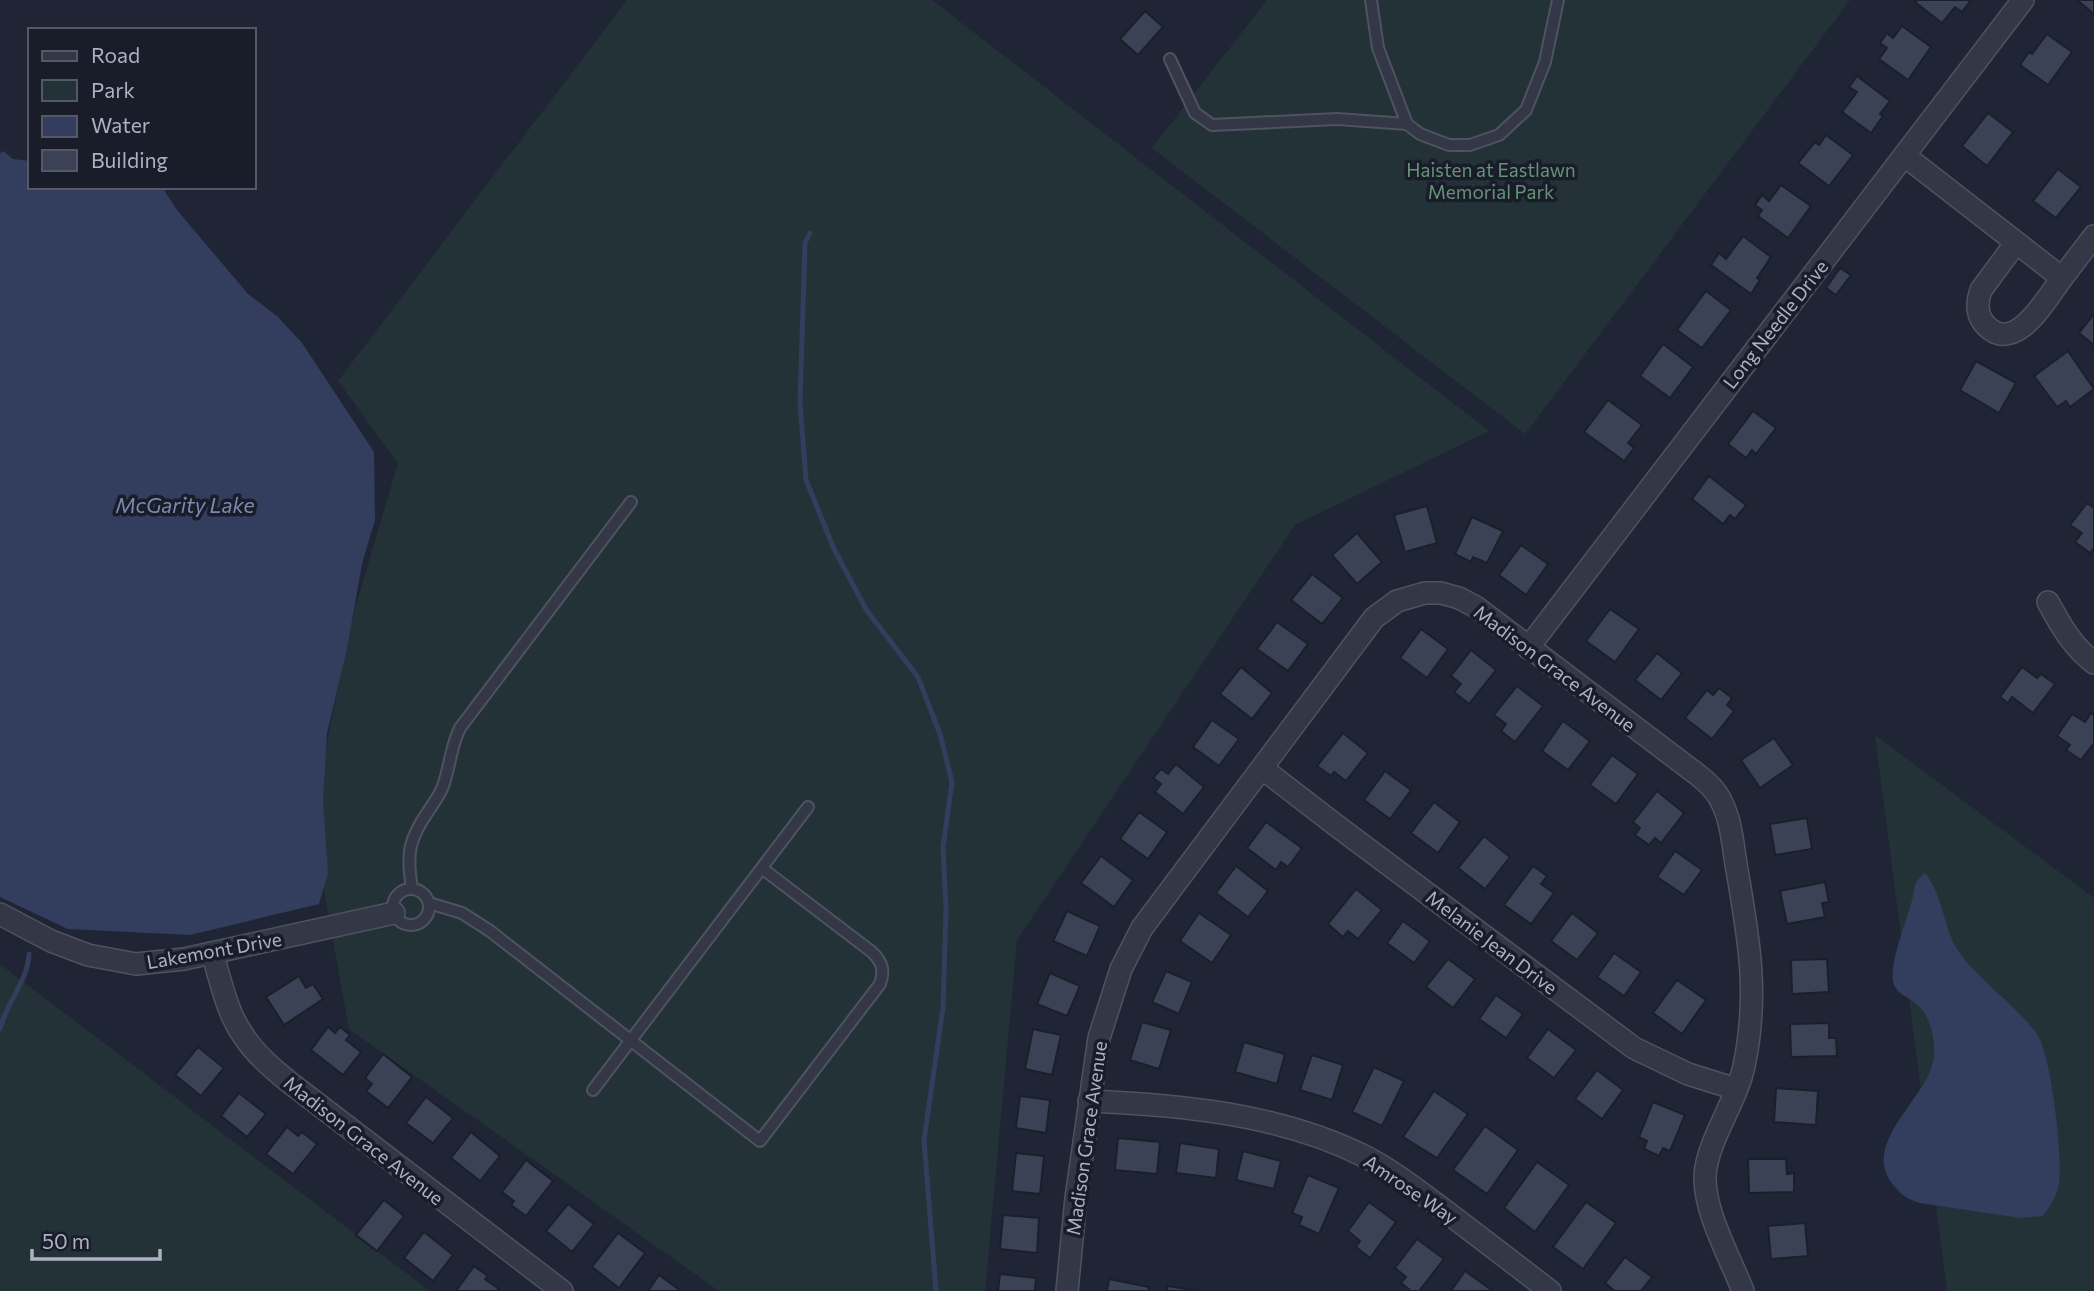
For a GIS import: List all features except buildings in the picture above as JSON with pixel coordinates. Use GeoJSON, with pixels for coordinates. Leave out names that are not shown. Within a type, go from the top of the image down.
{"type":"FeatureCollection","features":[{"type":"Feature","properties":{"kind":"street","name":"Long Needle Drive"},"geometry":{"type":"LineString","coordinates":[[1528,648],[2023,0]]}},
{"type":"Feature","properties":{"kind":"street"},"geometry":{"type":"LineString","coordinates":[[1905,156],[2062,278]]}},
{"type":"Feature","properties":{"kind":"street"},"geometry":{"type":"LineString","coordinates":[[2015,244],[1978,298],[1980,316],[1988,327],[2003,333],[2020,330],[2029,322],[2094,236]]}},
{"type":"Feature","properties":{"kind":"street","name":"Madison Grace Avenue"},"geometry":{"type":"LineString","coordinates":[[1067,1291],[1094,1061],[1103,1019],[1132,947],[1165,895],[1263,769],[1362,631],[1384,608],[1397,601],[1425,593],[1441,593],[1476,607],[1698,775],[1712,788],[1722,803],[1730,828],[1752,962],[1750,1027],[1744,1068],[1708,1158],[1705,1185],[1712,1213],[1743,1291]]}},
{"type":"Feature","properties":{"kind":"street"},"geometry":{"type":"LineString","coordinates":[[2048,602],[2064,632],[2081,653],[2094,663]]}},
{"type":"Feature","properties":{"kind":"street","name":"Melanie Jean Drive"},"geometry":{"type":"LineString","coordinates":[[1263,769],[1634,1048],[1688,1074],[1736,1089]]}},
{"type":"Feature","properties":{"kind":"street","name":"Lakemont Drive"},"geometry":{"type":"LineString","coordinates":[[0,914],[51,941],[111,961],[136,964],[159,963],[212,953],[394,913]]}},
{"type":"Feature","properties":{"kind":"street","name":"Madison Grace Avenue"},"geometry":{"type":"LineString","coordinates":[[212,953],[230,1010],[242,1034],[261,1058],[562,1291]]}},
{"type":"Feature","properties":{"kind":"street","name":"Amrose Way"},"geometry":{"type":"LineString","coordinates":[[1089,1101],[1247,1117],[1332,1142],[1398,1176],[1550,1291]]}},
{"type":"Feature","properties":{"kind":"lane"},"geometry":{"type":"LineString","coordinates":[[1371,0],[1378,48],[1407,124],[1420,134],[1449,145],[1471,145],[1499,135],[1526,110],[1545,62],[1558,0]]}},
{"type":"Feature","properties":{"kind":"lane"},"geometry":{"type":"LineString","coordinates":[[1170,59],[1195,113],[1212,125],[1337,119],[1407,124]]}},
{"type":"Feature","properties":{"kind":"lane"},"geometry":{"type":"LineString","coordinates":[[412,888],[408,864],[409,845],[418,826],[441,792],[449,771],[456,735],[631,502]]}},
{"type":"Feature","properties":{"kind":"lane"},"geometry":{"type":"LineString","coordinates":[[593,1090],[808,807]]}},
{"type":"Feature","properties":{"kind":"lane"},"geometry":{"type":"LineString","coordinates":[[429,903],[475,920],[760,1141],[880,984],[883,970],[882,963],[872,952],[763,869]]}},
{"type":"Feature","properties":{"kind":"lane"},"geometry":{"type":"LineString","coordinates":[[412,888],[423,892],[429,903],[428,915],[413,925],[401,922],[394,913],[393,901],[401,891],[412,888]]}},
{"type":"Feature","properties":{"kind":"green space"},"geometry":{"type":"Polygon","coordinates":[[[627,0],[932,0],[1489,431],[1295,525],[1017,940],[985,1291],[719,1291],[349,1029],[311,819],[354,612],[398,463],[338,381],[627,0]]]}},
{"type":"Feature","properties":{"kind":"green space","name":"Haisten at Eastlawn Memorial Park"},"geometry":{"type":"Polygon","coordinates":[[[1267,0],[1850,0],[1525,434],[1152,148],[1267,0]]]}},
{"type":"Feature","properties":{"kind":"green space"},"geometry":{"type":"Polygon","coordinates":[[[1875,735],[2094,898],[2094,1291],[1947,1291],[1875,735]]]}},
{"type":"Feature","properties":{"kind":"green space"},"geometry":{"type":"Polygon","coordinates":[[[0,964],[430,1291],[0,1291],[0,964]]]}},
{"type":"Feature","properties":{"kind":"water","name":"McGarity Lake"},"geometry":{"type":"Polygon","coordinates":[[[3,151],[13,159],[28,161],[28,189],[163,189],[177,210],[248,294],[277,316],[302,343],[374,452],[375,520],[362,564],[347,649],[327,733],[323,800],[328,873],[319,904],[190,935],[68,929],[0,897],[0,154],[3,151]]]}},
{"type":"Feature","properties":{"kind":"water"},"geometry":{"type":"Polygon","coordinates":[[[1925,873],[1936,892],[1959,952],[1977,974],[2028,1023],[2042,1045],[2055,1106],[2060,1169],[2057,1192],[2043,1216],[2020,1218],[1920,1203],[1899,1192],[1885,1170],[1884,1153],[1890,1137],[1930,1072],[1934,1056],[1934,1041],[1928,1019],[1914,1002],[1898,991],[1893,977],[1893,966],[1915,884],[1925,873]]]}},
{"type":"Feature","properties":{"kind":"waterway"},"geometry":{"type":"LineString","coordinates":[[810,233],[805,243],[800,403],[806,480],[834,549],[867,611],[918,677],[940,734],[952,782],[943,847],[946,910],[943,1008],[924,1140],[936,1291]]}},
{"type":"Feature","properties":{"kind":"waterway"},"geometry":{"type":"LineString","coordinates":[[0,1029],[25,973],[29,954]]}}]}
